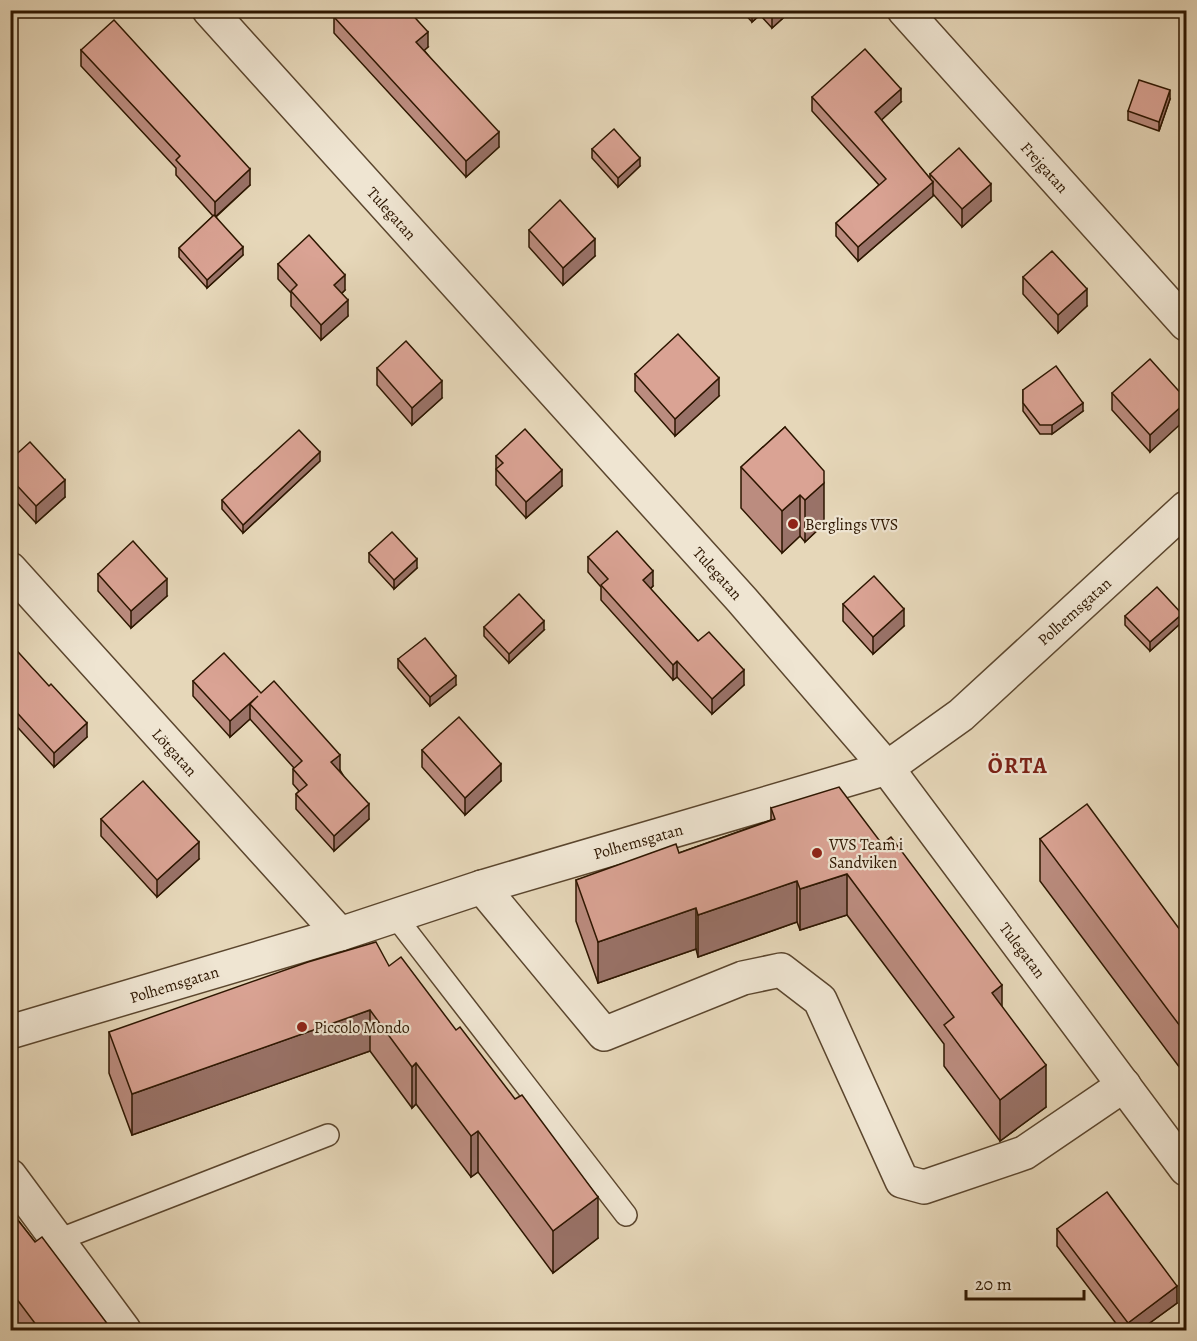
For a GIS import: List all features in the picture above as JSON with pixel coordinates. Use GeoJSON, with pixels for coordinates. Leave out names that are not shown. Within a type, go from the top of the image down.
{"type":"FeatureCollection","features":[{"type":"Feature","properties":{"kind":"street","name":"Tulegatan"},"geometry":{"type":"LineString","coordinates":[[209,10],[742,600],[887,768],[1124,1085],[1182,1152]]}},
{"type":"Feature","properties":{"kind":"street","name":"Frejgatan"},"geometry":{"type":"LineString","coordinates":[[904,10],[1186,324]]}},
{"type":"Feature","properties":{"kind":"street","name":"Polhemsgatan"},"geometry":{"type":"LineString","coordinates":[[10,1032],[340,934],[482,887],[887,768],[961,715],[1186,508]]}},
{"type":"Feature","properties":{"kind":"street","name":"Lötgatan"},"geometry":{"type":"LineString","coordinates":[[10,569],[340,934]]}},
{"type":"Feature","properties":{"kind":"street"},"geometry":{"type":"LineString","coordinates":[[482,887],[604,1034],[743,978],[781,970],[820,1000],[902,1181],[924,1187],[1024,1153],[1124,1085]]}},
{"type":"Feature","properties":{"kind":"street"},"geometry":{"type":"LineString","coordinates":[[10,1176],[124,1330]]}},
{"type":"Feature","properties":{"kind":"lane"},"geometry":{"type":"LineString","coordinates":[[394,916],[626,1215]]}},
{"type":"Feature","properties":{"kind":"lane"},"geometry":{"type":"LineString","coordinates":[[58,1240],[328,1135]]}},
{"type":"Feature","properties":{"kind":"building"},"geometry":{"type":"Polygon","coordinates":[[[341,10],[408,10],[428,32],[416,42],[499,132],[466,161],[334,17],[341,10]]]}},
{"type":"Feature","properties":{"kind":"building"},"geometry":{"type":"Polygon","coordinates":[[[114,20],[250,169],[215,202],[176,160],[180,156],[81,50],[114,20]]]}},
{"type":"Feature","properties":{"kind":"building"},"geometry":{"type":"Polygon","coordinates":[[[865,49],[901,89],[875,112],[933,182],[858,247],[836,223],[886,179],[812,97],[865,49]]]}},
{"type":"Feature","properties":{"kind":"building"},"geometry":{"type":"Polygon","coordinates":[[[1139,80],[1170,90],[1159,122],[1128,111],[1139,80]]]}},
{"type":"Feature","properties":{"kind":"building"},"geometry":{"type":"Polygon","coordinates":[[[614,129],[640,158],[618,178],[592,149],[614,129]]]}},
{"type":"Feature","properties":{"kind":"building"},"geometry":{"type":"Polygon","coordinates":[[[959,148],[991,184],[962,209],[930,174],[959,148]]]}},
{"type":"Feature","properties":{"kind":"building"},"geometry":{"type":"Polygon","coordinates":[[[560,200],[595,239],[563,268],[529,230],[560,200]]]}},
{"type":"Feature","properties":{"kind":"building"},"geometry":{"type":"Polygon","coordinates":[[[214,215],[243,247],[207,280],[179,248],[214,215]]]}},
{"type":"Feature","properties":{"kind":"building"},"geometry":{"type":"Polygon","coordinates":[[[309,235],[345,275],[334,285],[348,300],[321,325],[291,291],[297,285],[278,264],[309,235]]]}},
{"type":"Feature","properties":{"kind":"building"},"geometry":{"type":"Polygon","coordinates":[[[1052,251],[1087,289],[1058,315],[1023,277],[1052,251]]]}},
{"type":"Feature","properties":{"kind":"building"},"geometry":{"type":"Polygon","coordinates":[[[678,334],[719,378],[675,419],[635,374],[678,334]]]}},
{"type":"Feature","properties":{"kind":"building"},"geometry":{"type":"Polygon","coordinates":[[[406,341],[442,381],[412,408],[377,368],[406,341]]]}},
{"type":"Feature","properties":{"kind":"building"},"geometry":{"type":"Polygon","coordinates":[[[1150,359],[1186,399],[1186,402],[1150,435],[1112,393],[1150,359]]]}},
{"type":"Feature","properties":{"kind":"building"},"geometry":{"type":"Polygon","coordinates":[[[1056,366],[1083,403],[1052,425],[1040,425],[1023,403],[1023,390],[1056,366]]]}},
{"type":"Feature","properties":{"kind":"building"},"geometry":{"type":"Polygon","coordinates":[[[785,427],[824,471],[824,483],[805,500],[800,495],[782,511],[741,467],[785,427]]]}},
{"type":"Feature","properties":{"kind":"building"},"geometry":{"type":"Polygon","coordinates":[[[525,429],[562,470],[526,502],[496,469],[503,463],[496,456],[525,429]]]}},
{"type":"Feature","properties":{"kind":"building"},"geometry":{"type":"Polygon","coordinates":[[[299,430],[320,452],[243,525],[222,500],[299,430]]]}},
{"type":"Feature","properties":{"kind":"building"},"geometry":{"type":"Polygon","coordinates":[[[30,442],[65,480],[36,506],[10,478],[10,460],[30,442]]]}},
{"type":"Feature","properties":{"kind":"building"},"geometry":{"type":"Polygon","coordinates":[[[617,531],[653,571],[643,580],[698,641],[709,632],[744,670],[712,699],[677,661],[673,665],[601,585],[608,579],[588,557],[617,531]]]}},
{"type":"Feature","properties":{"kind":"building"},"geometry":{"type":"Polygon","coordinates":[[[392,532],[417,559],[394,580],[369,553],[392,532]]]}},
{"type":"Feature","properties":{"kind":"building"},"geometry":{"type":"Polygon","coordinates":[[[133,541],[167,579],[131,611],[98,574],[133,541]]]}},
{"type":"Feature","properties":{"kind":"building"},"geometry":{"type":"Polygon","coordinates":[[[874,576],[904,609],[873,637],[843,604],[874,576]]]}},
{"type":"Feature","properties":{"kind":"building"},"geometry":{"type":"Polygon","coordinates":[[[1157,587],[1182,614],[1150,642],[1125,616],[1157,587]]]}},
{"type":"Feature","properties":{"kind":"building"},"geometry":{"type":"Polygon","coordinates":[[[519,594],[544,621],[509,654],[484,627],[519,594]]]}},
{"type":"Feature","properties":{"kind":"building"},"geometry":{"type":"Polygon","coordinates":[[[425,638],[456,676],[430,697],[398,659],[425,638]]]}},
{"type":"Feature","properties":{"kind":"building"},"geometry":{"type":"Polygon","coordinates":[[[10,643],[87,723],[54,753],[10,705],[10,643]]]}},
{"type":"Feature","properties":{"kind":"building"},"geometry":{"type":"Polygon","coordinates":[[[224,653],[261,693],[274,681],[340,755],[331,762],[369,804],[334,836],[296,794],[307,785],[293,769],[302,761],[250,704],[258,696],[230,721],[193,681],[224,653]]]}},
{"type":"Feature","properties":{"kind":"building"},"geometry":{"type":"Polygon","coordinates":[[[459,717],[501,764],[465,798],[422,750],[459,717]]]}},
{"type":"Feature","properties":{"kind":"building"},"geometry":{"type":"Polygon","coordinates":[[[143,781],[199,842],[157,880],[101,819],[143,781]]]}},
{"type":"Feature","properties":{"kind":"building"},"geometry":{"type":"Polygon","coordinates":[[[839,787],[882,844],[891,837],[1002,985],[992,993],[1046,1065],[1000,1100],[944,1025],[954,1017],[847,874],[800,889],[797,881],[698,915],[696,908],[598,942],[576,880],[676,844],[679,853],[775,819],[771,808],[839,787]]]}},
{"type":"Feature","properties":{"kind":"building"},"geometry":{"type":"Polygon","coordinates":[[[1087,804],[1186,938],[1186,1034],[1040,839],[1087,804]]]}},
{"type":"Feature","properties":{"kind":"building"},"geometry":{"type":"Polygon","coordinates":[[[376,942],[389,966],[401,957],[456,1030],[460,1027],[515,1099],[522,1095],[598,1197],[553,1231],[478,1131],[471,1136],[416,1063],[412,1067],[370,1010],[132,1094],[109,1032],[308,962],[376,942]]]}},
{"type":"Feature","properties":{"kind":"building"},"geometry":{"type":"Polygon","coordinates":[[[1107,1192],[1177,1286],[1128,1323],[1057,1229],[1107,1192]]]}},
{"type":"Feature","properties":{"kind":"building"},"geometry":{"type":"Polygon","coordinates":[[[10,1210],[35,1242],[42,1237],[112,1330],[40,1330],[10,1290],[10,1210]]]}},
{"type":"Feature","properties":{"kind":"place","name":"Berglings VVS"},"geometry":{"type":"Point","coordinates":[793,524]}},
{"type":"Feature","properties":{"kind":"place","name":"VVS Team i Sandviken"},"geometry":{"type":"Point","coordinates":[817,853]}},
{"type":"Feature","properties":{"kind":"place","name":"Piccolo Mondo"},"geometry":{"type":"Point","coordinates":[302,1027]}},
{"type":"Feature","properties":{"kind":"district","name":"ÖRTA"},"geometry":{"type":"Point","coordinates":[1018,765]}}]}
